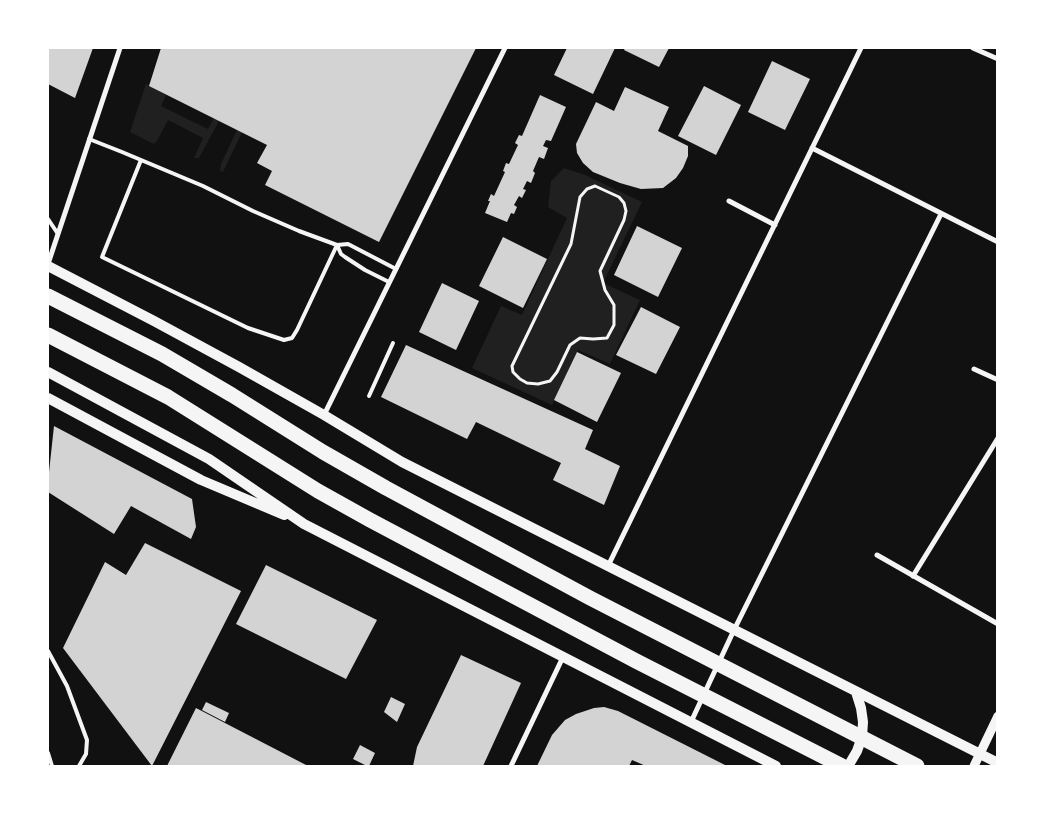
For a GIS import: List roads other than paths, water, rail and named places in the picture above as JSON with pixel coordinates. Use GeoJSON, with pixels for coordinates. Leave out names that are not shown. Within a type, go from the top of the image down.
{"type":"FeatureCollection","features":[{"type":"Feature","properties":{"kind":"highway"},"geometry":{"type":"LineString","coordinates":[[48,296],[162,354],[323,452],[590,598],[917,766]]}},
{"type":"Feature","properties":{"kind":"highway"},"geometry":{"type":"LineString","coordinates":[[48,335],[168,397],[318,491],[370,520],[636,661],[844,766]]}},
{"type":"Feature","properties":{"kind":"main road"},"geometry":{"type":"LineString","coordinates":[[48,265],[324,415],[402,462],[998,764]]}},
{"type":"Feature","properties":{"kind":"main road"},"geometry":{"type":"LineString","coordinates":[[48,372],[209,458],[304,524]]}},
{"type":"Feature","properties":{"kind":"main road"},"geometry":{"type":"LineString","coordinates":[[48,401],[201,480],[304,524],[776,766]]}},
{"type":"Feature","properties":{"kind":"main road"},"geometry":{"type":"LineString","coordinates":[[844,766],[850,763],[862,737],[863,722],[856,692]]}},
{"type":"Feature","properties":{"kind":"street"},"geometry":{"type":"LineString","coordinates":[[48,265],[120,48]]}},
{"type":"Feature","properties":{"kind":"street"},"geometry":{"type":"LineString","coordinates":[[324,415],[505,48]]}},
{"type":"Feature","properties":{"kind":"street"},"geometry":{"type":"LineString","coordinates":[[608,566],[860,48]]}},
{"type":"Feature","properties":{"kind":"street"},"geometry":{"type":"LineString","coordinates":[[973,48],[998,59]]}},
{"type":"Feature","properties":{"kind":"street"},"geometry":{"type":"LineString","coordinates":[[812,148],[998,242]]}},
{"type":"Feature","properties":{"kind":"street"},"geometry":{"type":"LineString","coordinates":[[729,201],[774,225]]}},
{"type":"Feature","properties":{"kind":"street"},"geometry":{"type":"LineString","coordinates":[[691,722],[734,630],[942,214]]}},
{"type":"Feature","properties":{"kind":"street"},"geometry":{"type":"LineString","coordinates":[[974,369],[998,380]]}},
{"type":"Feature","properties":{"kind":"street"},"geometry":{"type":"LineString","coordinates":[[913,576],[998,438]]}},
{"type":"Feature","properties":{"kind":"street"},"geometry":{"type":"LineString","coordinates":[[878,555],[998,624]]}},
{"type":"Feature","properties":{"kind":"street"},"geometry":{"type":"LineString","coordinates":[[511,766],[563,657]]}},
{"type":"Feature","properties":{"kind":"street"},"geometry":{"type":"LineString","coordinates":[[974,766],[998,716]]}},
{"type":"Feature","properties":{"kind":"lane"},"geometry":{"type":"LineString","coordinates":[[89,139],[203,186],[299,231],[337,245],[348,244],[396,269]]}},
{"type":"Feature","properties":{"kind":"lane"},"geometry":{"type":"LineString","coordinates":[[141,160],[102,257],[248,328],[284,340],[292,338],[337,245]]}},
{"type":"Feature","properties":{"kind":"lane"},"geometry":{"type":"LineString","coordinates":[[48,219],[58,234]]}},
{"type":"Feature","properties":{"kind":"lane"},"geometry":{"type":"LineString","coordinates":[[337,245],[341,254],[345,257],[389,282]]}},
{"type":"Feature","properties":{"kind":"lane"},"geometry":{"type":"LineString","coordinates":[[368,396],[393,343]]}},
{"type":"Feature","properties":{"kind":"lane"},"geometry":{"type":"LineString","coordinates":[[48,652],[67,686],[87,740],[86,754],[79,766]]}},
{"type":"Feature","properties":{"kind":"lane"},"geometry":{"type":"LineString","coordinates":[[48,753],[52,766]]}}]}
